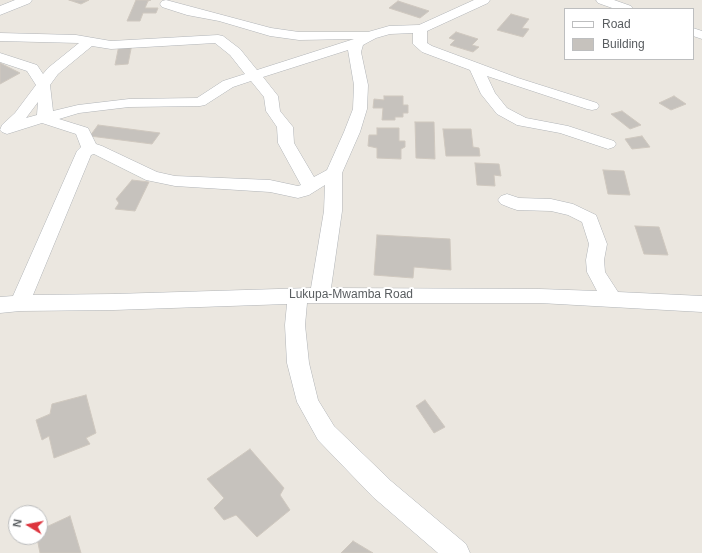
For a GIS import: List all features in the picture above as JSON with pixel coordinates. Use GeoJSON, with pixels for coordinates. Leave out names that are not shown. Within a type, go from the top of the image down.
{"type":"FeatureCollection","features":[{"type":"Feature","properties":{"kind":"street"},"geometry":{"type":"LineString","coordinates":[[0,11],[26,0]]}},
{"type":"Feature","properties":{"kind":"street"},"geometry":{"type":"LineString","coordinates":[[166,4],[191,12],[221,18],[270,32],[299,36],[371,34],[389,30],[420,28],[432,25],[484,0]]}},
{"type":"Feature","properties":{"kind":"street"},"geometry":{"type":"LineString","coordinates":[[602,0],[624,8]]}},
{"type":"Feature","properties":{"kind":"street"},"geometry":{"type":"LineString","coordinates":[[420,28],[420,44],[427,49],[476,68],[592,106]]}},
{"type":"Feature","properties":{"kind":"street"},"geometry":{"type":"LineString","coordinates":[[4,132],[78,109],[129,103],[200,102],[228,84],[315,55],[357,43],[371,34]]}},
{"type":"Feature","properties":{"kind":"street"},"geometry":{"type":"LineString","coordinates":[[0,36],[76,39],[111,45],[143,42],[218,39],[235,52],[256,75],[271,96],[273,111],[284,127],[286,143],[311,187]]}},
{"type":"Feature","properties":{"kind":"street"},"geometry":{"type":"LineString","coordinates":[[4,132],[20,116],[54,71],[90,41]]}},
{"type":"Feature","properties":{"kind":"street"},"geometry":{"type":"LineString","coordinates":[[320,295],[333,211],[334,173],[352,132],[360,109],[361,85],[354,52],[357,43]]}},
{"type":"Feature","properties":{"kind":"street"},"geometry":{"type":"LineString","coordinates":[[0,57],[32,68],[43,85],[46,107],[44,119]]}},
{"type":"Feature","properties":{"kind":"street"},"geometry":{"type":"LineString","coordinates":[[476,68],[488,94],[502,111],[522,122],[563,129],[608,144]]}},
{"type":"Feature","properties":{"kind":"street"},"geometry":{"type":"LineString","coordinates":[[20,303],[88,150],[83,131],[44,119]]}},
{"type":"Feature","properties":{"kind":"street"},"geometry":{"type":"LineString","coordinates":[[88,150],[96,149],[152,176],[175,180],[270,186],[298,192],[311,187],[334,173]]}},
{"type":"Feature","properties":{"kind":"street"},"geometry":{"type":"LineString","coordinates":[[507,200],[517,204],[552,205],[573,210],[590,219],[598,244],[595,260],[596,272],[612,300]]}},
{"type":"Feature","properties":{"kind":"street"},"geometry":{"type":"LineString","coordinates":[[298,295],[295,326],[298,363],[308,402],[326,433],[382,489],[457,553]]}},
{"type":"Feature","properties":{"kind":"street","name":"Lukupa-Mwamba Road"},"geometry":{"type":"LineString","coordinates":[[0,305],[20,303],[122,302],[298,295],[540,296],[702,304]]}},
{"type":"Feature","properties":{"kind":"building"},"geometry":{"type":"Polygon","coordinates":[[[69,0],[89,0],[81,4],[69,0]]]}},
{"type":"Feature","properties":{"kind":"building"},"geometry":{"type":"Polygon","coordinates":[[[136,0],[151,0],[148,1],[145,8],[158,8],[156,13],[143,13],[140,21],[127,21],[136,0]]]}},
{"type":"Feature","properties":{"kind":"building"},"geometry":{"type":"Polygon","coordinates":[[[398,1],[429,11],[420,18],[389,8],[398,1]]]}},
{"type":"Feature","properties":{"kind":"building"},"geometry":{"type":"Polygon","coordinates":[[[511,14],[529,19],[522,28],[529,29],[523,37],[497,30],[511,14]]]}},
{"type":"Feature","properties":{"kind":"building"},"geometry":{"type":"Polygon","coordinates":[[[456,32],[478,39],[472,45],[479,47],[473,52],[450,45],[455,40],[449,38],[456,32]]]}},
{"type":"Feature","properties":{"kind":"building"},"geometry":{"type":"Polygon","coordinates":[[[132,44],[128,64],[115,65],[119,45],[132,44]]]}},
{"type":"Feature","properties":{"kind":"building"},"geometry":{"type":"Polygon","coordinates":[[[0,63],[20,73],[0,84],[0,63]]]}},
{"type":"Feature","properties":{"kind":"building"},"geometry":{"type":"Polygon","coordinates":[[[384,96],[403,96],[403,105],[408,105],[408,113],[403,113],[403,117],[395,117],[395,120],[382,120],[383,108],[373,108],[374,99],[384,100],[384,96]]]}},
{"type":"Feature","properties":{"kind":"building"},"geometry":{"type":"Polygon","coordinates":[[[674,96],[686,104],[671,110],[659,103],[674,96]]]}},
{"type":"Feature","properties":{"kind":"building"},"geometry":{"type":"Polygon","coordinates":[[[622,111],[641,125],[630,129],[611,114],[622,111]]]}},
{"type":"Feature","properties":{"kind":"building"},"geometry":{"type":"Polygon","coordinates":[[[415,122],[434,122],[435,159],[416,158],[415,122]]]}},
{"type":"Feature","properties":{"kind":"building"},"geometry":{"type":"Polygon","coordinates":[[[98,125],[160,133],[152,144],[90,136],[98,125]]]}},
{"type":"Feature","properties":{"kind":"building"},"geometry":{"type":"Polygon","coordinates":[[[377,128],[399,128],[399,141],[405,141],[405,147],[401,149],[401,159],[377,158],[377,148],[368,146],[369,135],[377,135],[377,128]]]}},
{"type":"Feature","properties":{"kind":"building"},"geometry":{"type":"Polygon","coordinates":[[[443,129],[471,129],[473,147],[479,148],[480,156],[446,156],[443,129]]]}},
{"type":"Feature","properties":{"kind":"building"},"geometry":{"type":"Polygon","coordinates":[[[642,136],[650,147],[632,149],[625,139],[642,136]]]}},
{"type":"Feature","properties":{"kind":"building"},"geometry":{"type":"Polygon","coordinates":[[[475,163],[499,164],[501,176],[494,175],[495,186],[477,185],[475,163]]]}},
{"type":"Feature","properties":{"kind":"building"},"geometry":{"type":"Polygon","coordinates":[[[603,170],[624,171],[630,195],[608,194],[603,170]]]}},
{"type":"Feature","properties":{"kind":"building"},"geometry":{"type":"Polygon","coordinates":[[[132,180],[149,182],[135,211],[115,209],[119,203],[116,199],[132,180]]]}},
{"type":"Feature","properties":{"kind":"building"},"geometry":{"type":"Polygon","coordinates":[[[635,226],[659,227],[668,255],[644,254],[635,226]]]}},
{"type":"Feature","properties":{"kind":"building"},"geometry":{"type":"Polygon","coordinates":[[[377,235],[450,239],[451,270],[414,267],[413,278],[374,275],[377,235]]]}},
{"type":"Feature","properties":{"kind":"building"},"geometry":{"type":"Polygon","coordinates":[[[86,395],[96,433],[86,438],[90,444],[54,458],[49,436],[42,440],[36,420],[50,414],[52,404],[86,395]]]}},
{"type":"Feature","properties":{"kind":"building"},"geometry":{"type":"Polygon","coordinates":[[[425,400],[445,427],[434,433],[416,406],[425,400]]]}},
{"type":"Feature","properties":{"kind":"building"},"geometry":{"type":"Polygon","coordinates":[[[250,449],[284,488],[280,495],[290,510],[257,537],[236,515],[224,520],[214,508],[224,498],[207,479],[250,449]]]}},
{"type":"Feature","properties":{"kind":"building"},"geometry":{"type":"Polygon","coordinates":[[[70,516],[81,553],[40,553],[38,545],[48,545],[48,526],[70,516]]]}},
{"type":"Feature","properties":{"kind":"building"},"geometry":{"type":"Polygon","coordinates":[[[353,541],[373,553],[341,553],[353,541]]]}}]}
